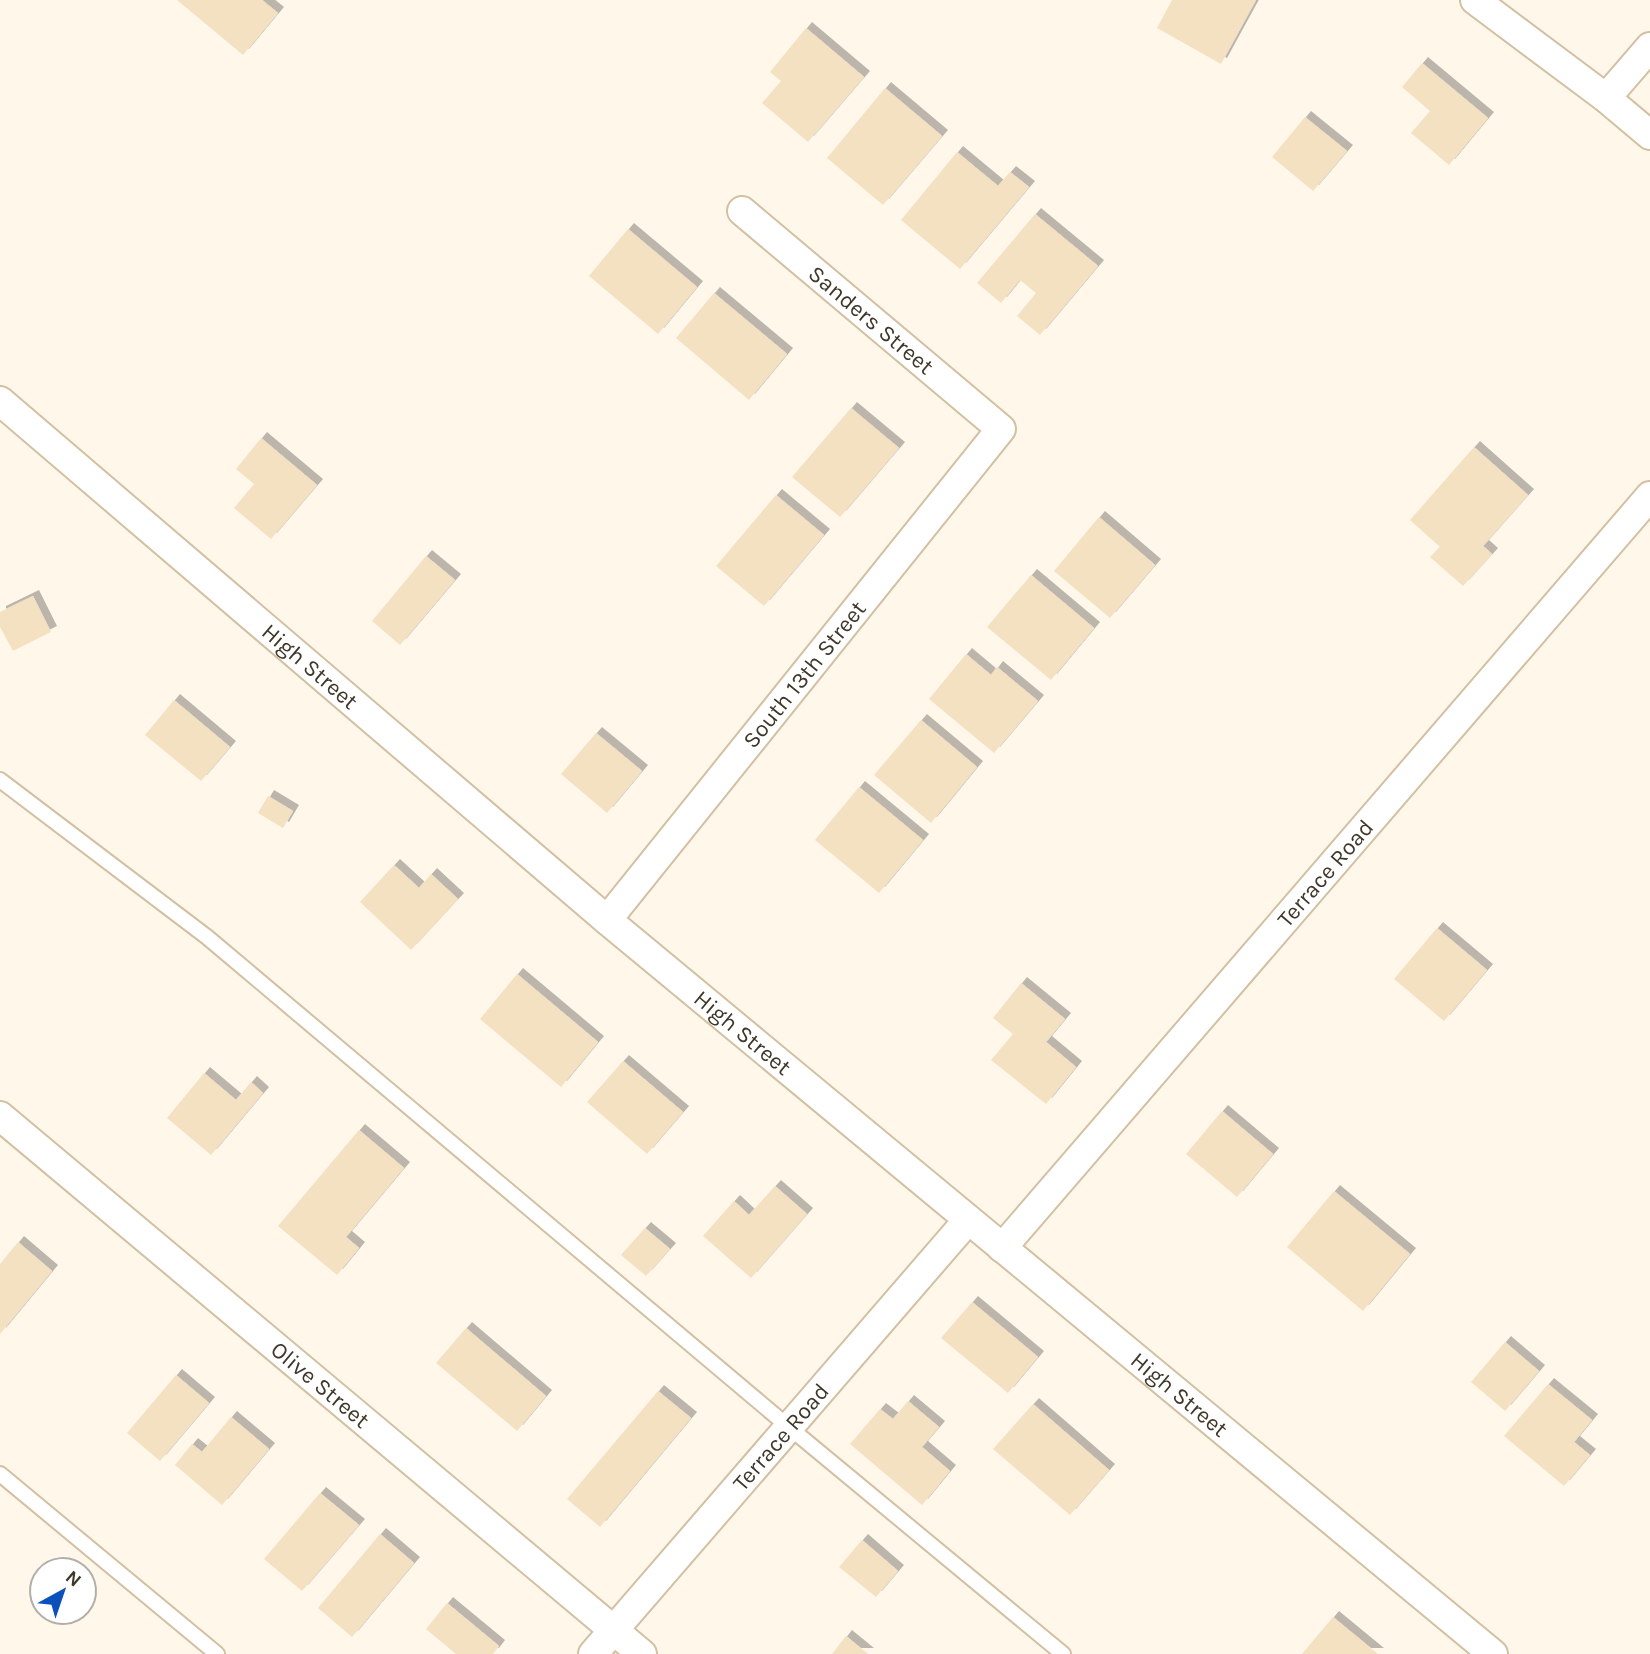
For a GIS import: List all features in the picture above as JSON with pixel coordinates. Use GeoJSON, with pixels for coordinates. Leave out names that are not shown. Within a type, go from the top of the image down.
{"type":"FeatureCollection","features":[{"type":"Feature","properties":{"kind":"street"},"geometry":{"type":"LineString","coordinates":[[1475,0],[1606,98],[1650,135]]}},
{"type":"Feature","properties":{"kind":"street"},"geometry":{"type":"LineString","coordinates":[[1606,98],[1650,47]]}},
{"type":"Feature","properties":{"kind":"street","name":"Sanders Street"},"geometry":{"type":"LineString","coordinates":[[741,211],[1001,429]]}},
{"type":"Feature","properties":{"kind":"street","name":"High Street"},"geometry":{"type":"LineString","coordinates":[[0,401],[607,920],[1493,1654]]}},
{"type":"Feature","properties":{"kind":"street","name":"South 13th Street"},"geometry":{"type":"LineString","coordinates":[[607,920],[1001,429]]}},
{"type":"Feature","properties":{"kind":"street","name":"Terrace Road"},"geometry":{"type":"LineString","coordinates":[[1002,1248],[1650,496]]}},
{"type":"Feature","properties":{"kind":"street","name":"Olive Street"},"geometry":{"type":"LineString","coordinates":[[0,1116],[642,1654]]}},
{"type":"Feature","properties":{"kind":"street","name":"Terrace Road"},"geometry":{"type":"LineString","coordinates":[[593,1654],[968,1220]]}},
{"type":"Feature","properties":{"kind":"lane"},"geometry":{"type":"LineString","coordinates":[[0,780],[207,937],[1062,1654]]}},
{"type":"Feature","properties":{"kind":"lane"},"geometry":{"type":"LineString","coordinates":[[0,1474],[217,1654]]}},
{"type":"Feature","properties":{"kind":"building"},"geometry":{"type":"Polygon","coordinates":[[[177,0],[262,0],[278,13],[243,55],[177,0]]]}},
{"type":"Feature","properties":{"kind":"building"},"geometry":{"type":"Polygon","coordinates":[[[1172,0],[1256,0],[1221,64],[1157,28],[1172,0]]]}},
{"type":"Feature","properties":{"kind":"building"},"geometry":{"type":"Polygon","coordinates":[[[806,28],[864,77],[808,142],[762,103],[781,81],[770,72],[806,28]]]}},
{"type":"Feature","properties":{"kind":"building"},"geometry":{"type":"Polygon","coordinates":[[[1422,63],[1488,118],[1449,165],[1411,133],[1430,111],[1402,87],[1422,63]]]}},
{"type":"Feature","properties":{"kind":"building"},"geometry":{"type":"Polygon","coordinates":[[[885,88],[942,136],[883,205],[827,158],[885,88]]]}},
{"type":"Feature","properties":{"kind":"building"},"geometry":{"type":"Polygon","coordinates":[[[1305,117],[1347,151],[1313,191],[1272,157],[1305,117]]]}},
{"type":"Feature","properties":{"kind":"building"},"geometry":{"type":"Polygon","coordinates":[[[957,152],[998,186],[1010,172],[1029,187],[960,269],[901,220],[957,152]]]}},
{"type":"Feature","properties":{"kind":"building"},"geometry":{"type":"Polygon","coordinates":[[[1035,214],[1098,266],[1040,335],[1017,316],[1036,293],[1020,280],[1001,303],[977,283],[1035,214]]]}},
{"type":"Feature","properties":{"kind":"building"},"geometry":{"type":"Polygon","coordinates":[[[628,229],[697,287],[658,334],[589,276],[628,229]]]}},
{"type":"Feature","properties":{"kind":"building"},"geometry":{"type":"Polygon","coordinates":[[[714,293],[787,354],[749,400],[676,338],[714,293]]]}},
{"type":"Feature","properties":{"kind":"building"},"geometry":{"type":"Polygon","coordinates":[[[851,408],[899,448],[840,517],[792,477],[851,408]]]}},
{"type":"Feature","properties":{"kind":"building"},"geometry":{"type":"Polygon","coordinates":[[[261,438],[317,485],[271,539],[234,508],[254,484],[236,469],[261,438]]]}},
{"type":"Feature","properties":{"kind":"building"},"geometry":{"type":"Polygon","coordinates":[[[1474,447],[1528,495],[1483,546],[1492,554],[1463,586],[1430,557],[1440,547],[1410,520],[1474,447]]]}},
{"type":"Feature","properties":{"kind":"building"},"geometry":{"type":"Polygon","coordinates":[[[776,495],[824,535],[764,606],[716,566],[776,495]]]}},
{"type":"Feature","properties":{"kind":"building"},"geometry":{"type":"Polygon","coordinates":[[[1099,517],[1155,565],[1110,618],[1054,571],[1099,517]]]}},
{"type":"Feature","properties":{"kind":"building"},"geometry":{"type":"Polygon","coordinates":[[[426,556],[455,580],[400,645],[372,621],[426,556]]]}},
{"type":"Feature","properties":{"kind":"building"},"geometry":{"type":"Polygon","coordinates":[[[1031,575],[1094,628],[1051,680],[987,627],[1031,575]]]}},
{"type":"Feature","properties":{"kind":"building"},"geometry":{"type":"Polygon","coordinates":[[[33,596],[51,632],[13,651],[0,627],[0,612],[33,596]]]}},
{"type":"Feature","properties":{"kind":"building"},"geometry":{"type":"Polygon","coordinates":[[[966,654],[991,675],[997,667],[1038,701],[994,753],[929,699],[966,654]]]}},
{"type":"Feature","properties":{"kind":"building"},"geometry":{"type":"Polygon","coordinates":[[[174,700],[230,747],[201,781],[145,735],[174,700]]]}},
{"type":"Feature","properties":{"kind":"building"},"geometry":{"type":"Polygon","coordinates":[[[921,720],[977,767],[931,823],[874,775],[921,720]]]}},
{"type":"Feature","properties":{"kind":"building"},"geometry":{"type":"Polygon","coordinates":[[[596,733],[642,771],[607,813],[561,774],[596,733]]]}},
{"type":"Feature","properties":{"kind":"building"},"geometry":{"type":"Polygon","coordinates":[[[859,787],[923,840],[879,893],[815,840],[859,787]]]}},
{"type":"Feature","properties":{"kind":"building"},"geometry":{"type":"Polygon","coordinates":[[[268,796],[293,811],[283,828],[258,813],[268,796]]]}},
{"type":"Feature","properties":{"kind":"building"},"geometry":{"type":"Polygon","coordinates":[[[394,865],[419,888],[431,874],[458,899],[411,950],[360,902],[394,865]]]}},
{"type":"Feature","properties":{"kind":"building"},"geometry":{"type":"Polygon","coordinates":[[[1437,928],[1487,970],[1444,1021],[1394,979],[1437,928]]]}},
{"type":"Feature","properties":{"kind":"building"},"geometry":{"type":"Polygon","coordinates":[[[517,974],[598,1042],[561,1087],[480,1019],[517,974]]]}},
{"type":"Feature","properties":{"kind":"building"},"geometry":{"type":"Polygon","coordinates":[[[1021,983],[1065,1019],[1046,1042],[1076,1067],[1046,1104],[991,1060],[1013,1034],[993,1018],[1021,983]]]}},
{"type":"Feature","properties":{"kind":"building"},"geometry":{"type":"Polygon","coordinates":[[[623,1061],[683,1112],[647,1154],[587,1102],[623,1061]]]}},
{"type":"Feature","properties":{"kind":"building"},"geometry":{"type":"Polygon","coordinates":[[[204,1073],[236,1100],[251,1082],[263,1093],[211,1155],[167,1118],[204,1073]]]}},
{"type":"Feature","properties":{"kind":"building"},"geometry":{"type":"Polygon","coordinates":[[[1222,1111],[1273,1154],[1237,1197],[1186,1154],[1222,1111]]]}},
{"type":"Feature","properties":{"kind":"building"},"geometry":{"type":"Polygon","coordinates":[[[359,1130],[404,1168],[346,1237],[359,1248],[337,1275],[278,1226],[359,1130]]]}},
{"type":"Feature","properties":{"kind":"building"},"geometry":{"type":"Polygon","coordinates":[[[775,1186],[807,1214],[751,1278],[703,1236],[734,1201],[749,1215],[775,1186]]]}},
{"type":"Feature","properties":{"kind":"building"},"geometry":{"type":"Polygon","coordinates":[[[1334,1191],[1410,1254],[1363,1311],[1287,1247],[1334,1191]]]}},
{"type":"Feature","properties":{"kind":"building"},"geometry":{"type":"Polygon","coordinates":[[[645,1228],[670,1249],[646,1276],[621,1255],[645,1228]]]}},
{"type":"Feature","properties":{"kind":"building"},"geometry":{"type":"Polygon","coordinates":[[[18,1242],[52,1271],[0,1334],[0,1264],[18,1242]]]}},
{"type":"Feature","properties":{"kind":"building"},"geometry":{"type":"Polygon","coordinates":[[[972,1302],[1038,1357],[1008,1393],[941,1338],[972,1302]]]}},
{"type":"Feature","properties":{"kind":"building"},"geometry":{"type":"Polygon","coordinates":[[[466,1328],[546,1396],[517,1431],[436,1363],[466,1328]]]}},
{"type":"Feature","properties":{"kind":"building"},"geometry":{"type":"Polygon","coordinates":[[[1505,1342],[1539,1371],[1505,1411],[1471,1382],[1505,1342]]]}},
{"type":"Feature","properties":{"kind":"building"},"geometry":{"type":"Polygon","coordinates":[[[176,1375],[209,1403],[160,1461],[127,1433],[176,1375]]]}},
{"type":"Feature","properties":{"kind":"building"},"geometry":{"type":"Polygon","coordinates":[[[1548,1384],[1592,1420],[1574,1442],[1590,1455],[1564,1486],[1504,1436],[1548,1384]]]}},
{"type":"Feature","properties":{"kind":"building"},"geometry":{"type":"Polygon","coordinates":[[[658,1391],[691,1418],[600,1527],[567,1499],[658,1391]]]}},
{"type":"Feature","properties":{"kind":"building"},"geometry":{"type":"Polygon","coordinates":[[[908,1401],[939,1427],[922,1447],[950,1471],[922,1505],[850,1444],[880,1409],[893,1419],[908,1401]]]}},
{"type":"Feature","properties":{"kind":"building"},"geometry":{"type":"Polygon","coordinates":[[[1033,1404],[1109,1470],[1070,1515],[993,1449],[1033,1404]]]}},
{"type":"Feature","properties":{"kind":"building"},"geometry":{"type":"Polygon","coordinates":[[[231,1417],[269,1449],[222,1505],[175,1465],[192,1444],[202,1452],[231,1417]]]}},
{"type":"Feature","properties":{"kind":"building"},"geometry":{"type":"Polygon","coordinates":[[[320,1493],[359,1525],[302,1591],[264,1559],[320,1493]]]}},
{"type":"Feature","properties":{"kind":"building"},"geometry":{"type":"Polygon","coordinates":[[[380,1534],[414,1563],[352,1637],[318,1608],[380,1534]]]}},
{"type":"Feature","properties":{"kind":"building"},"geometry":{"type":"Polygon","coordinates":[[[862,1540],[898,1571],[876,1597],[839,1567],[862,1540]]]}},
{"type":"Feature","properties":{"kind":"building"},"geometry":{"type":"Polygon","coordinates":[[[447,1603],[499,1646],[493,1654],[456,1654],[426,1629],[447,1603]]]}},
{"type":"Feature","properties":{"kind":"building"},"geometry":{"type":"Polygon","coordinates":[[[1333,1617],[1378,1654],[1302,1654],[1333,1617]]]}},
{"type":"Feature","properties":{"kind":"building"},"geometry":{"type":"Polygon","coordinates":[[[846,1636],[868,1654],[832,1654],[846,1636]]]}}]}
